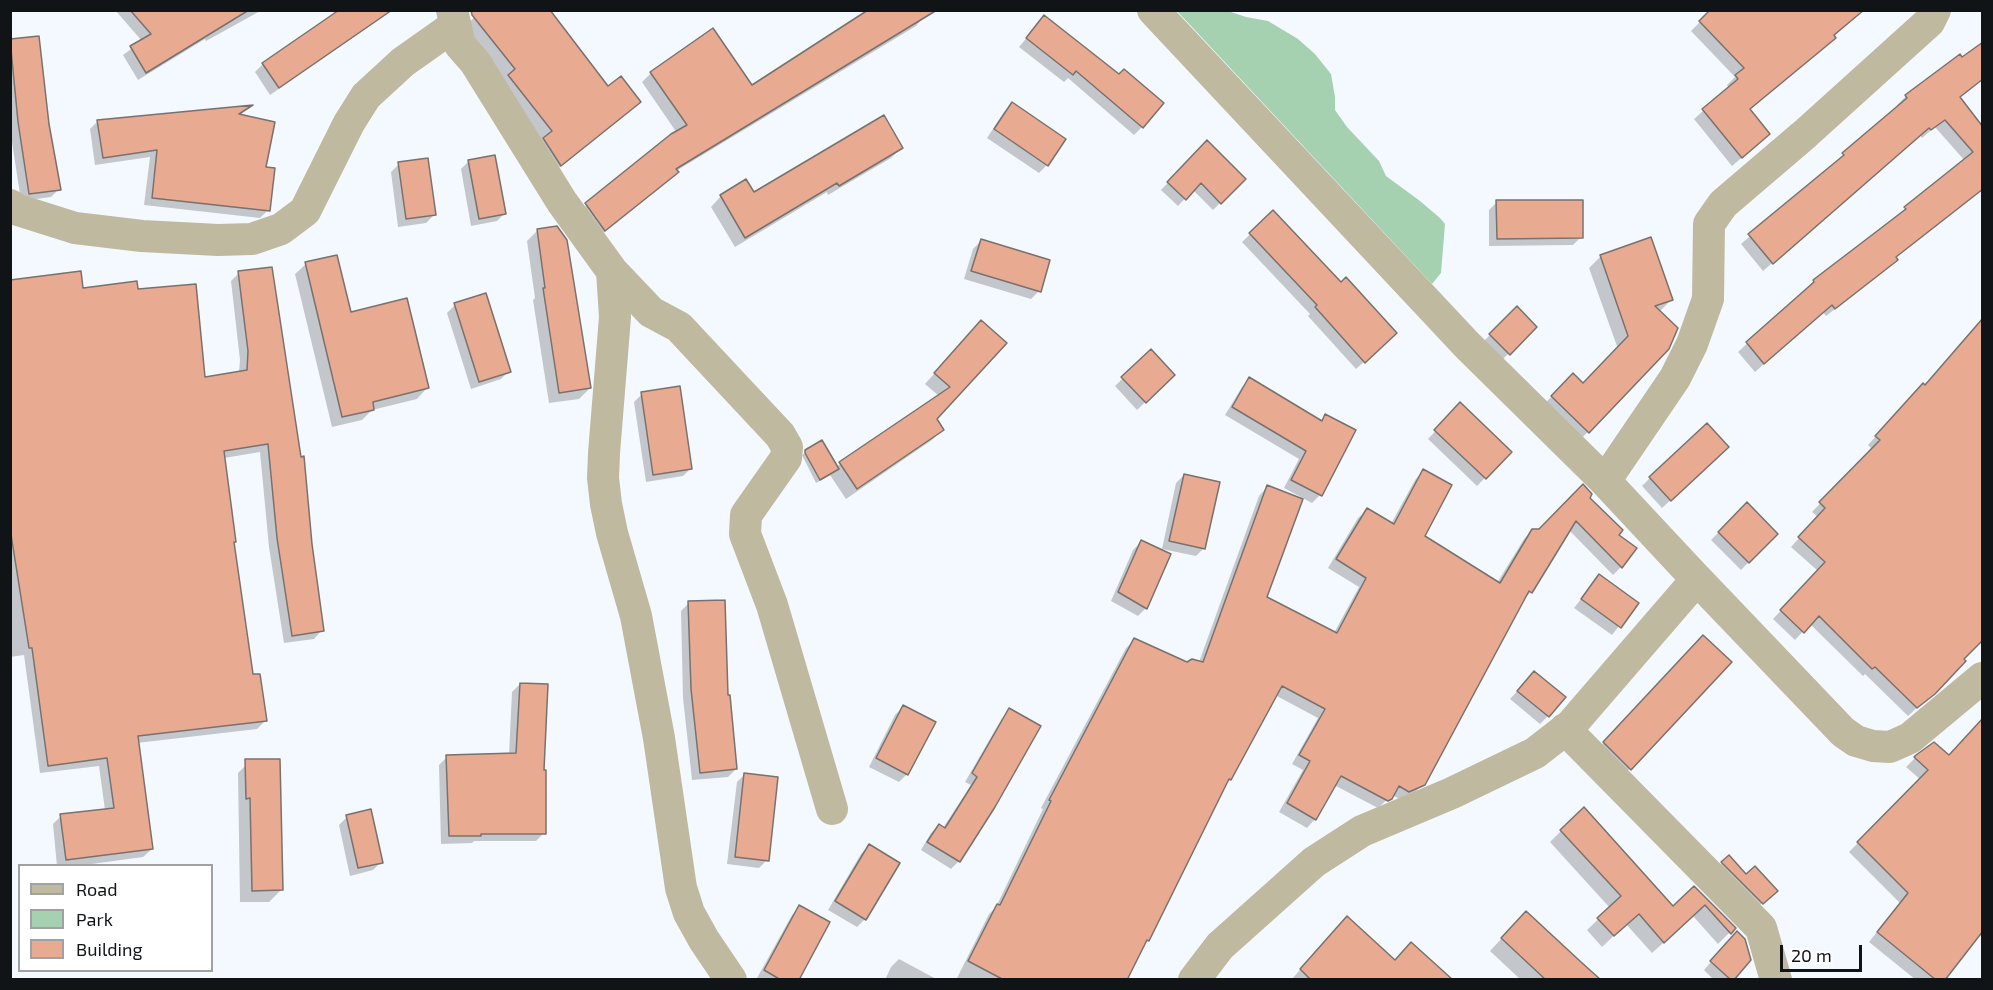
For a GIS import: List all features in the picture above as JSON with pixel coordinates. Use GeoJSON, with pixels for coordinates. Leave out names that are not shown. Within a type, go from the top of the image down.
{"type":"FeatureCollection","features":[{"type":"Feature","properties":{"kind":"street"},"geometry":{"type":"LineString","coordinates":[[1153,10],[1467,345],[1605,480],[1831,719],[1856,741],[1873,746],[1890,747],[1910,738],[1983,678]]}},
{"type":"Feature","properties":{"kind":"street"},"geometry":{"type":"LineString","coordinates":[[1605,480],[1676,378],[1692,344],[1708,299],[1709,224],[1723,204],[1929,22],[1935,10]]}},
{"type":"Feature","properties":{"kind":"street"},"geometry":{"type":"LineString","coordinates":[[10,206],[75,228],[142,236],[219,240],[252,239],[280,229],[305,211],[349,123],[366,96],[453,18],[460,45],[475,62],[562,202],[612,271],[651,312],[679,327],[780,435],[787,447],[786,458],[746,515],[745,534],[772,605],[832,809]]}},
{"type":"Feature","properties":{"kind":"street"},"geometry":{"type":"LineString","coordinates":[[612,271],[615,317],[603,478],[606,504],[636,616],[659,738],[681,888],[689,912],[704,940],[731,980]]}},
{"type":"Feature","properties":{"kind":"street"},"geometry":{"type":"LineString","coordinates":[[1194,980],[1220,946],[1314,862],[1362,831],[1452,793],[1535,753],[1565,729],[1697,579]]}},
{"type":"Feature","properties":{"kind":"street"},"geometry":{"type":"LineString","coordinates":[[1565,729],[1761,928],[1776,980]]}},
{"type":"Feature","properties":{"kind":"green space"},"geometry":{"type":"Polygon","coordinates":[[[1177,11],[1228,11],[1268,21],[1298,39],[1315,54],[1331,74],[1335,110],[1347,127],[1379,161],[1386,176],[1420,201],[1445,224],[1441,273],[1432,284],[1177,11]]]}},
{"type":"Feature","properties":{"kind":"building"},"geometry":{"type":"Polygon","coordinates":[[[130,10],[249,10],[146,73],[130,46],[151,34],[130,10]]]}},
{"type":"Feature","properties":{"kind":"building"},"geometry":{"type":"Polygon","coordinates":[[[339,10],[392,10],[279,88],[262,63],[339,10]]]}},
{"type":"Feature","properties":{"kind":"building"},"geometry":{"type":"Polygon","coordinates":[[[471,10],[550,10],[608,86],[621,76],[641,102],[561,166],[543,138],[552,131],[508,75],[515,69],[472,15],[471,10]]]}},
{"type":"Feature","properties":{"kind":"building"},"geometry":{"type":"Polygon","coordinates":[[[868,10],[937,10],[676,169],[679,172],[605,231],[585,203],[671,134],[687,125],[650,72],[713,28],[752,85],[868,10]]]}},
{"type":"Feature","properties":{"kind":"building"},"geometry":{"type":"Polygon","coordinates":[[[1710,10],[1864,10],[1834,35],[1836,38],[1750,109],[1770,134],[1742,158],[1702,109],[1738,79],[1735,75],[1744,68],[1699,21],[1710,10]]]}},
{"type":"Feature","properties":{"kind":"building"},"geometry":{"type":"Polygon","coordinates":[[[1044,15],[1119,74],[1124,69],[1164,103],[1143,128],[1076,71],[1073,75],[1026,38],[1044,15]]]}},
{"type":"Feature","properties":{"kind":"building"},"geometry":{"type":"Polygon","coordinates":[[[39,36],[49,124],[61,190],[29,194],[18,122],[10,39],[39,36]]]}},
{"type":"Feature","properties":{"kind":"building"},"geometry":{"type":"Polygon","coordinates":[[[1983,42],[1983,79],[1960,97],[1983,127],[1983,189],[1896,257],[1898,260],[1835,309],[1832,305],[1764,364],[1746,342],[1814,282],[1813,280],[1906,209],[1904,207],[1973,152],[1945,120],[1931,130],[1929,128],[1773,264],[1748,234],[1844,155],[1842,153],[1907,98],[1905,95],[1960,54],[1962,57],[1983,42]]]}},
{"type":"Feature","properties":{"kind":"building"},"geometry":{"type":"Polygon","coordinates":[[[1012,102],[1066,139],[1048,166],[994,129],[1012,102]]]}},
{"type":"Feature","properties":{"kind":"building"},"geometry":{"type":"Polygon","coordinates":[[[253,105],[239,114],[275,122],[266,167],[275,168],[270,211],[152,198],[157,150],[103,158],[97,120],[253,105]]]}},
{"type":"Feature","properties":{"kind":"building"},"geometry":{"type":"Polygon","coordinates":[[[884,115],[903,148],[839,186],[837,183],[745,238],[720,195],[746,179],[754,192],[884,115]]]}},
{"type":"Feature","properties":{"kind":"building"},"geometry":{"type":"Polygon","coordinates":[[[1207,140],[1246,179],[1221,204],[1201,183],[1186,200],[1167,182],[1207,140]]]}},
{"type":"Feature","properties":{"kind":"building"},"geometry":{"type":"Polygon","coordinates":[[[495,155],[506,214],[479,219],[468,160],[495,155]]]}},
{"type":"Feature","properties":{"kind":"building"},"geometry":{"type":"Polygon","coordinates":[[[428,158],[436,215],[406,219],[398,162],[428,158]]]}},
{"type":"Feature","properties":{"kind":"building"},"geometry":{"type":"Polygon","coordinates":[[[1496,200],[1583,200],[1583,238],[1497,239],[1496,200]]]}},
{"type":"Feature","properties":{"kind":"building"},"geometry":{"type":"Polygon","coordinates":[[[1273,210],[1341,282],[1346,277],[1397,333],[1365,363],[1315,307],[1317,305],[1249,233],[1273,210]]]}},
{"type":"Feature","properties":{"kind":"building"},"geometry":{"type":"Polygon","coordinates":[[[557,226],[567,240],[591,388],[559,393],[543,288],[545,288],[537,229],[557,226]]]}},
{"type":"Feature","properties":{"kind":"building"},"geometry":{"type":"Polygon","coordinates":[[[1651,237],[1673,300],[1655,306],[1678,328],[1669,349],[1589,433],[1551,396],[1573,373],[1583,383],[1628,336],[1600,255],[1651,237]]]}},
{"type":"Feature","properties":{"kind":"building"},"geometry":{"type":"Polygon","coordinates":[[[981,239],[1050,260],[1041,292],[971,271],[981,239]]]}},
{"type":"Feature","properties":{"kind":"building"},"geometry":{"type":"Polygon","coordinates":[[[337,255],[351,312],[407,298],[429,388],[373,402],[374,410],[342,417],[305,262],[337,255]]]}},
{"type":"Feature","properties":{"kind":"building"},"geometry":{"type":"Polygon","coordinates":[[[272,267],[301,457],[304,456],[312,544],[324,631],[292,636],[277,538],[268,444],[224,451],[236,542],[234,542],[253,674],[260,674],[267,721],[138,736],[153,849],[66,860],[60,814],[114,808],[107,758],[48,766],[32,648],[29,648],[10,528],[10,280],[81,271],[83,288],[137,281],[138,289],[196,284],[205,377],[247,370],[248,351],[238,271],[272,267]]]}},
{"type":"Feature","properties":{"kind":"building"},"geometry":{"type":"Polygon","coordinates":[[[486,293],[511,372],[479,382],[454,303],[486,293]]]}},
{"type":"Feature","properties":{"kind":"building"},"geometry":{"type":"Polygon","coordinates":[[[1517,306],[1537,327],[1510,355],[1489,334],[1517,306]]]}},
{"type":"Feature","properties":{"kind":"building"},"geometry":{"type":"Polygon","coordinates":[[[1983,318],[1983,640],[1935,694],[1917,708],[1875,667],[1872,669],[1819,616],[1804,633],[1780,610],[1825,562],[1798,537],[1825,508],[1819,502],[1880,440],[1875,436],[1923,383],[1925,385],[1983,318]]]}},
{"type":"Feature","properties":{"kind":"building"},"geometry":{"type":"Polygon","coordinates":[[[981,320],[1007,343],[937,419],[944,430],[857,489],[839,462],[950,387],[934,373],[981,320]]]}},
{"type":"Feature","properties":{"kind":"building"},"geometry":{"type":"Polygon","coordinates":[[[1151,349],[1175,375],[1146,403],[1121,377],[1151,349]]]}},
{"type":"Feature","properties":{"kind":"building"},"geometry":{"type":"Polygon","coordinates":[[[1249,377],[1322,421],[1325,414],[1356,430],[1322,496],[1291,480],[1306,451],[1232,407],[1249,377]]]}},
{"type":"Feature","properties":{"kind":"building"},"geometry":{"type":"Polygon","coordinates":[[[680,386],[692,469],[653,475],[641,392],[680,386]]]}},
{"type":"Feature","properties":{"kind":"building"},"geometry":{"type":"Polygon","coordinates":[[[1460,402],[1512,452],[1486,479],[1434,430],[1460,402]]]}},
{"type":"Feature","properties":{"kind":"building"},"geometry":{"type":"Polygon","coordinates":[[[1707,423],[1729,447],[1671,501],[1649,477],[1707,423]]]}},
{"type":"Feature","properties":{"kind":"building"},"geometry":{"type":"Polygon","coordinates":[[[822,440],[839,469],[820,480],[805,450],[822,440]]]}},
{"type":"Feature","properties":{"kind":"building"},"geometry":{"type":"Polygon","coordinates":[[[1423,469],[1452,485],[1425,536],[1500,583],[1532,529],[1539,529],[1583,484],[1592,494],[1590,498],[1623,530],[1619,535],[1637,548],[1622,568],[1576,521],[1532,593],[1529,591],[1425,785],[1409,792],[1399,786],[1392,799],[1388,801],[1341,776],[1316,820],[1287,803],[1310,761],[1299,755],[1325,709],[1282,686],[1231,780],[1229,779],[1149,941],[1147,940],[1127,980],[1004,980],[968,961],[997,904],[1000,905],[1051,801],[1049,800],[1134,638],[1187,662],[1192,659],[1203,662],[1267,485],[1303,499],[1267,597],[1337,633],[1366,578],[1336,559],[1367,508],[1394,524],[1423,469]]]}},
{"type":"Feature","properties":{"kind":"building"},"geometry":{"type":"Polygon","coordinates":[[[1184,474],[1220,482],[1205,549],[1169,541],[1184,474]]]}},
{"type":"Feature","properties":{"kind":"building"},"geometry":{"type":"Polygon","coordinates":[[[1747,502],[1778,534],[1749,563],[1718,532],[1747,502]]]}},
{"type":"Feature","properties":{"kind":"building"},"geometry":{"type":"Polygon","coordinates":[[[1141,540],[1171,554],[1147,609],[1118,592],[1141,540]]]}},
{"type":"Feature","properties":{"kind":"building"},"geometry":{"type":"Polygon","coordinates":[[[1599,574],[1639,603],[1621,628],[1581,599],[1599,574]]]}},
{"type":"Feature","properties":{"kind":"building"},"geometry":{"type":"Polygon","coordinates":[[[725,600],[728,695],[730,695],[737,769],[700,773],[691,689],[688,601],[725,600]]]}},
{"type":"Feature","properties":{"kind":"building"},"geometry":{"type":"Polygon","coordinates":[[[1703,635],[1732,662],[1631,770],[1603,742],[1703,635]]]}},
{"type":"Feature","properties":{"kind":"building"},"geometry":{"type":"Polygon","coordinates":[[[1534,671],[1566,697],[1549,717],[1517,691],[1534,671]]]}},
{"type":"Feature","properties":{"kind":"building"},"geometry":{"type":"Polygon","coordinates":[[[520,683],[548,684],[544,770],[546,770],[546,834],[449,836],[446,755],[516,753],[520,683]]]}},
{"type":"Feature","properties":{"kind":"building"},"geometry":{"type":"Polygon","coordinates":[[[903,705],[936,722],[908,775],[876,758],[903,705]]]}},
{"type":"Feature","properties":{"kind":"building"},"geometry":{"type":"Polygon","coordinates":[[[1009,708],[1041,726],[995,807],[960,862],[927,842],[939,824],[945,828],[977,777],[972,773],[1009,708]]]}},
{"type":"Feature","properties":{"kind":"building"},"geometry":{"type":"Polygon","coordinates":[[[1983,718],[1983,931],[1945,980],[1936,980],[1877,932],[1908,893],[1857,842],[1928,770],[1914,757],[1916,755],[1934,742],[1949,755],[1983,718]]]}},
{"type":"Feature","properties":{"kind":"building"},"geometry":{"type":"Polygon","coordinates":[[[245,759],[280,759],[283,890],[252,891],[250,798],[246,799],[245,759]]]}},
{"type":"Feature","properties":{"kind":"building"},"geometry":{"type":"Polygon","coordinates":[[[744,773],[778,777],[769,861],[735,857],[744,773]]]}},
{"type":"Feature","properties":{"kind":"building"},"geometry":{"type":"Polygon","coordinates":[[[1584,807],[1673,906],[1694,886],[1736,928],[1731,934],[1705,905],[1664,943],[1639,914],[1614,936],[1597,918],[1621,896],[1560,830],[1584,807]]]}},
{"type":"Feature","properties":{"kind":"building"},"geometry":{"type":"Polygon","coordinates":[[[371,809],[383,863],[358,868],[346,815],[371,809]]]}},
{"type":"Feature","properties":{"kind":"building"},"geometry":{"type":"Polygon","coordinates":[[[869,844],[900,863],[866,920],[835,901],[869,844]]]}},
{"type":"Feature","properties":{"kind":"building"},"geometry":{"type":"Polygon","coordinates":[[[1729,855],[1746,874],[1755,866],[1778,891],[1763,904],[1721,862],[1729,855]]]}},
{"type":"Feature","properties":{"kind":"building"},"geometry":{"type":"Polygon","coordinates":[[[799,905],[830,922],[799,980],[781,980],[764,970],[799,905]]]}},
{"type":"Feature","properties":{"kind":"building"},"geometry":{"type":"Polygon","coordinates":[[[1526,911],[1601,980],[1546,980],[1501,938],[1526,911]]]}},
{"type":"Feature","properties":{"kind":"building"},"geometry":{"type":"Polygon","coordinates":[[[1347,916],[1395,960],[1411,942],[1453,980],[1311,980],[1300,969],[1347,916]]]}},
{"type":"Feature","properties":{"kind":"building"},"geometry":{"type":"Polygon","coordinates":[[[1737,931],[1745,939],[1751,960],[1734,980],[1731,980],[1710,961],[1737,931]]]}}]}
